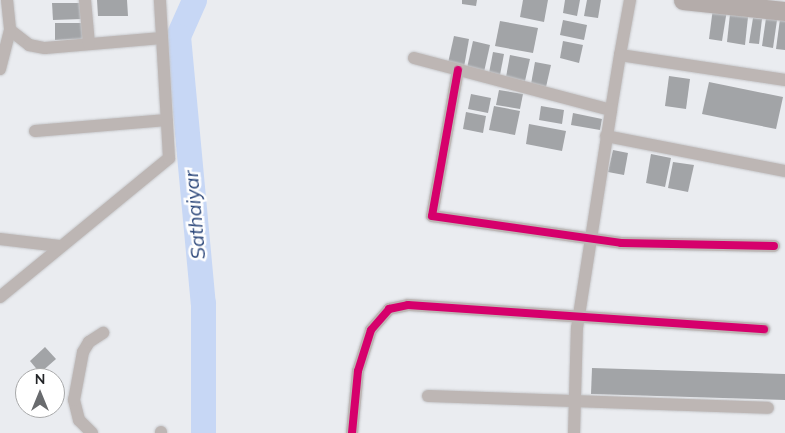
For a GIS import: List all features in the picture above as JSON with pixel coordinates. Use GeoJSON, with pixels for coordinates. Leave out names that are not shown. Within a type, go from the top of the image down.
{"type":"FeatureCollection","features":[{"type":"Feature","properties":{"kind":"street"},"geometry":{"type":"LineString","coordinates":[[0,69],[10,30],[6,0]]}},
{"type":"Feature","properties":{"kind":"street"},"geometry":{"type":"LineString","coordinates":[[85,0],[89,44]]}},
{"type":"Feature","properties":{"kind":"street"},"geometry":{"type":"LineString","coordinates":[[0,297],[169,158],[160,0]]}},
{"type":"Feature","properties":{"kind":"street"},"geometry":{"type":"LineString","coordinates":[[574,433],[579,318],[589,238],[630,0]]}},
{"type":"Feature","properties":{"kind":"street"},"geometry":{"type":"LineString","coordinates":[[684,0],[785,11]]}},
{"type":"Feature","properties":{"kind":"street"},"geometry":{"type":"LineString","coordinates":[[10,30],[29,45],[45,48],[162,38]]}},
{"type":"Feature","properties":{"kind":"street"},"geometry":{"type":"LineString","coordinates":[[620,55],[785,80]]}},
{"type":"Feature","properties":{"kind":"street"},"geometry":{"type":"LineString","coordinates":[[414,58],[611,110]]}},
{"type":"Feature","properties":{"kind":"street"},"geometry":{"type":"LineString","coordinates":[[458,70],[432,216],[621,243],[774,246]]}},
{"type":"Feature","properties":{"kind":"street"},"geometry":{"type":"LineString","coordinates":[[35,131],[167,120]]}},
{"type":"Feature","properties":{"kind":"street"},"geometry":{"type":"LineString","coordinates":[[606,136],[785,171]]}},
{"type":"Feature","properties":{"kind":"street"},"geometry":{"type":"LineString","coordinates":[[0,239],[60,246]]}},
{"type":"Feature","properties":{"kind":"street"},"geometry":{"type":"LineString","coordinates":[[352,433],[358,371],[372,330],[389,309],[408,305],[764,329]]}},
{"type":"Feature","properties":{"kind":"street"},"geometry":{"type":"LineString","coordinates":[[92,433],[79,420],[74,400],[83,352],[88,342],[103,332]]}},
{"type":"Feature","properties":{"kind":"street"},"geometry":{"type":"LineString","coordinates":[[428,396],[768,408]]}},
{"type":"Feature","properties":{"kind":"building"},"geometry":{"type":"Polygon","coordinates":[[[97,0],[127,0],[128,16],[98,16],[97,0]]]}},
{"type":"Feature","properties":{"kind":"building"},"geometry":{"type":"Polygon","coordinates":[[[462,0],[477,0],[476,6],[462,4],[462,0]]]}},
{"type":"Feature","properties":{"kind":"building"},"geometry":{"type":"Polygon","coordinates":[[[523,0],[548,0],[544,22],[520,17],[523,0]]]}},
{"type":"Feature","properties":{"kind":"building"},"geometry":{"type":"Polygon","coordinates":[[[565,0],[580,0],[577,16],[563,13],[565,0]]]}},
{"type":"Feature","properties":{"kind":"building"},"geometry":{"type":"Polygon","coordinates":[[[587,0],[601,0],[598,18],[584,16],[587,0]]]}},
{"type":"Feature","properties":{"kind":"building"},"geometry":{"type":"Polygon","coordinates":[[[52,3],[81,3],[82,19],[53,20],[52,3]]]}},
{"type":"Feature","properties":{"kind":"building"},"geometry":{"type":"Polygon","coordinates":[[[713,8],[727,10],[722,41],[709,39],[713,8]]]}},
{"type":"Feature","properties":{"kind":"building"},"geometry":{"type":"Polygon","coordinates":[[[730,14],[748,17],[745,45],[727,42],[730,14]]]}},
{"type":"Feature","properties":{"kind":"building"},"geometry":{"type":"Polygon","coordinates":[[[753,18],[762,19],[759,44],[749,43],[753,18]]]}},
{"type":"Feature","properties":{"kind":"building"},"geometry":{"type":"Polygon","coordinates":[[[766,18],[777,20],[773,48],[762,46],[766,18]]]}},
{"type":"Feature","properties":{"kind":"building"},"geometry":{"type":"Polygon","coordinates":[[[780,19],[785,19],[785,50],[776,49],[780,19]]]}},
{"type":"Feature","properties":{"kind":"building"},"geometry":{"type":"Polygon","coordinates":[[[563,20],[587,25],[584,40],[560,35],[563,20]]]}},
{"type":"Feature","properties":{"kind":"building"},"geometry":{"type":"Polygon","coordinates":[[[500,21],[538,28],[533,53],[495,46],[500,21]]]}},
{"type":"Feature","properties":{"kind":"building"},"geometry":{"type":"Polygon","coordinates":[[[55,23],[83,23],[83,39],[55,40],[55,23]]]}},
{"type":"Feature","properties":{"kind":"building"},"geometry":{"type":"Polygon","coordinates":[[[454,36],[469,39],[464,67],[448,63],[454,36]]]}},
{"type":"Feature","properties":{"kind":"building"},"geometry":{"type":"Polygon","coordinates":[[[473,41],[490,45],[484,72],[467,68],[473,41]]]}},
{"type":"Feature","properties":{"kind":"building"},"geometry":{"type":"Polygon","coordinates":[[[563,41],[583,45],[579,63],[560,58],[563,41]]]}},
{"type":"Feature","properties":{"kind":"building"},"geometry":{"type":"Polygon","coordinates":[[[493,52],[504,54],[500,75],[489,73],[493,52]]]}},
{"type":"Feature","properties":{"kind":"building"},"geometry":{"type":"Polygon","coordinates":[[[510,55],[530,59],[525,81],[506,77],[510,55]]]}},
{"type":"Feature","properties":{"kind":"building"},"geometry":{"type":"Polygon","coordinates":[[[535,62],[551,65],[546,87],[531,84],[535,62]]]}},
{"type":"Feature","properties":{"kind":"building"},"geometry":{"type":"Polygon","coordinates":[[[669,76],[690,79],[686,109],[665,106],[669,76]]]}},
{"type":"Feature","properties":{"kind":"building"},"geometry":{"type":"Polygon","coordinates":[[[709,82],[783,97],[776,129],[702,114],[709,82]]]}},
{"type":"Feature","properties":{"kind":"building"},"geometry":{"type":"Polygon","coordinates":[[[499,90],[523,94],[520,109],[496,105],[499,90]]]}},
{"type":"Feature","properties":{"kind":"building"},"geometry":{"type":"Polygon","coordinates":[[[471,94],[491,98],[488,113],[468,109],[471,94]]]}},
{"type":"Feature","properties":{"kind":"building"},"geometry":{"type":"Polygon","coordinates":[[[494,106],[520,111],[515,135],[489,130],[494,106]]]}},
{"type":"Feature","properties":{"kind":"building"},"geometry":{"type":"Polygon","coordinates":[[[541,106],[564,110],[562,124],[539,120],[541,106]]]}},
{"type":"Feature","properties":{"kind":"building"},"geometry":{"type":"Polygon","coordinates":[[[466,112],[486,116],[483,133],[463,129],[466,112]]]}},
{"type":"Feature","properties":{"kind":"building"},"geometry":{"type":"Polygon","coordinates":[[[573,113],[602,119],[600,130],[571,125],[573,113]]]}},
{"type":"Feature","properties":{"kind":"building"},"geometry":{"type":"Polygon","coordinates":[[[529,124],[566,131],[562,151],[526,144],[529,124]]]}},
{"type":"Feature","properties":{"kind":"building"},"geometry":{"type":"Polygon","coordinates":[[[613,150],[628,153],[624,175],[608,172],[613,150]]]}},
{"type":"Feature","properties":{"kind":"building"},"geometry":{"type":"Polygon","coordinates":[[[651,154],[671,158],[665,187],[646,183],[651,154]]]}},
{"type":"Feature","properties":{"kind":"building"},"geometry":{"type":"Polygon","coordinates":[[[673,162],[694,165],[688,192],[668,188],[673,162]]]}},
{"type":"Feature","properties":{"kind":"building"},"geometry":{"type":"Polygon","coordinates":[[[45,347],[56,359],[46,368],[36,368],[30,361],[45,347]]]}},
{"type":"Feature","properties":{"kind":"building"},"geometry":{"type":"Polygon","coordinates":[[[592,368],[785,374],[785,400],[591,394],[592,368]]]}},
{"type":"Feature","properties":{"kind":"waterway","name":"Sathaiyar"},"geometry":{"type":"LineString","coordinates":[[194,0],[178,36],[203,303],[203,433]]}},
{"type":"Feature","properties":{"kind":"cycle path"},"geometry":{"type":"LineString","coordinates":[[458,70],[432,216],[621,243],[774,246]]}},
{"type":"Feature","properties":{"kind":"cycle path"},"geometry":{"type":"LineString","coordinates":[[352,433],[358,371],[371,330],[389,309],[408,305],[764,329]]}}]}
